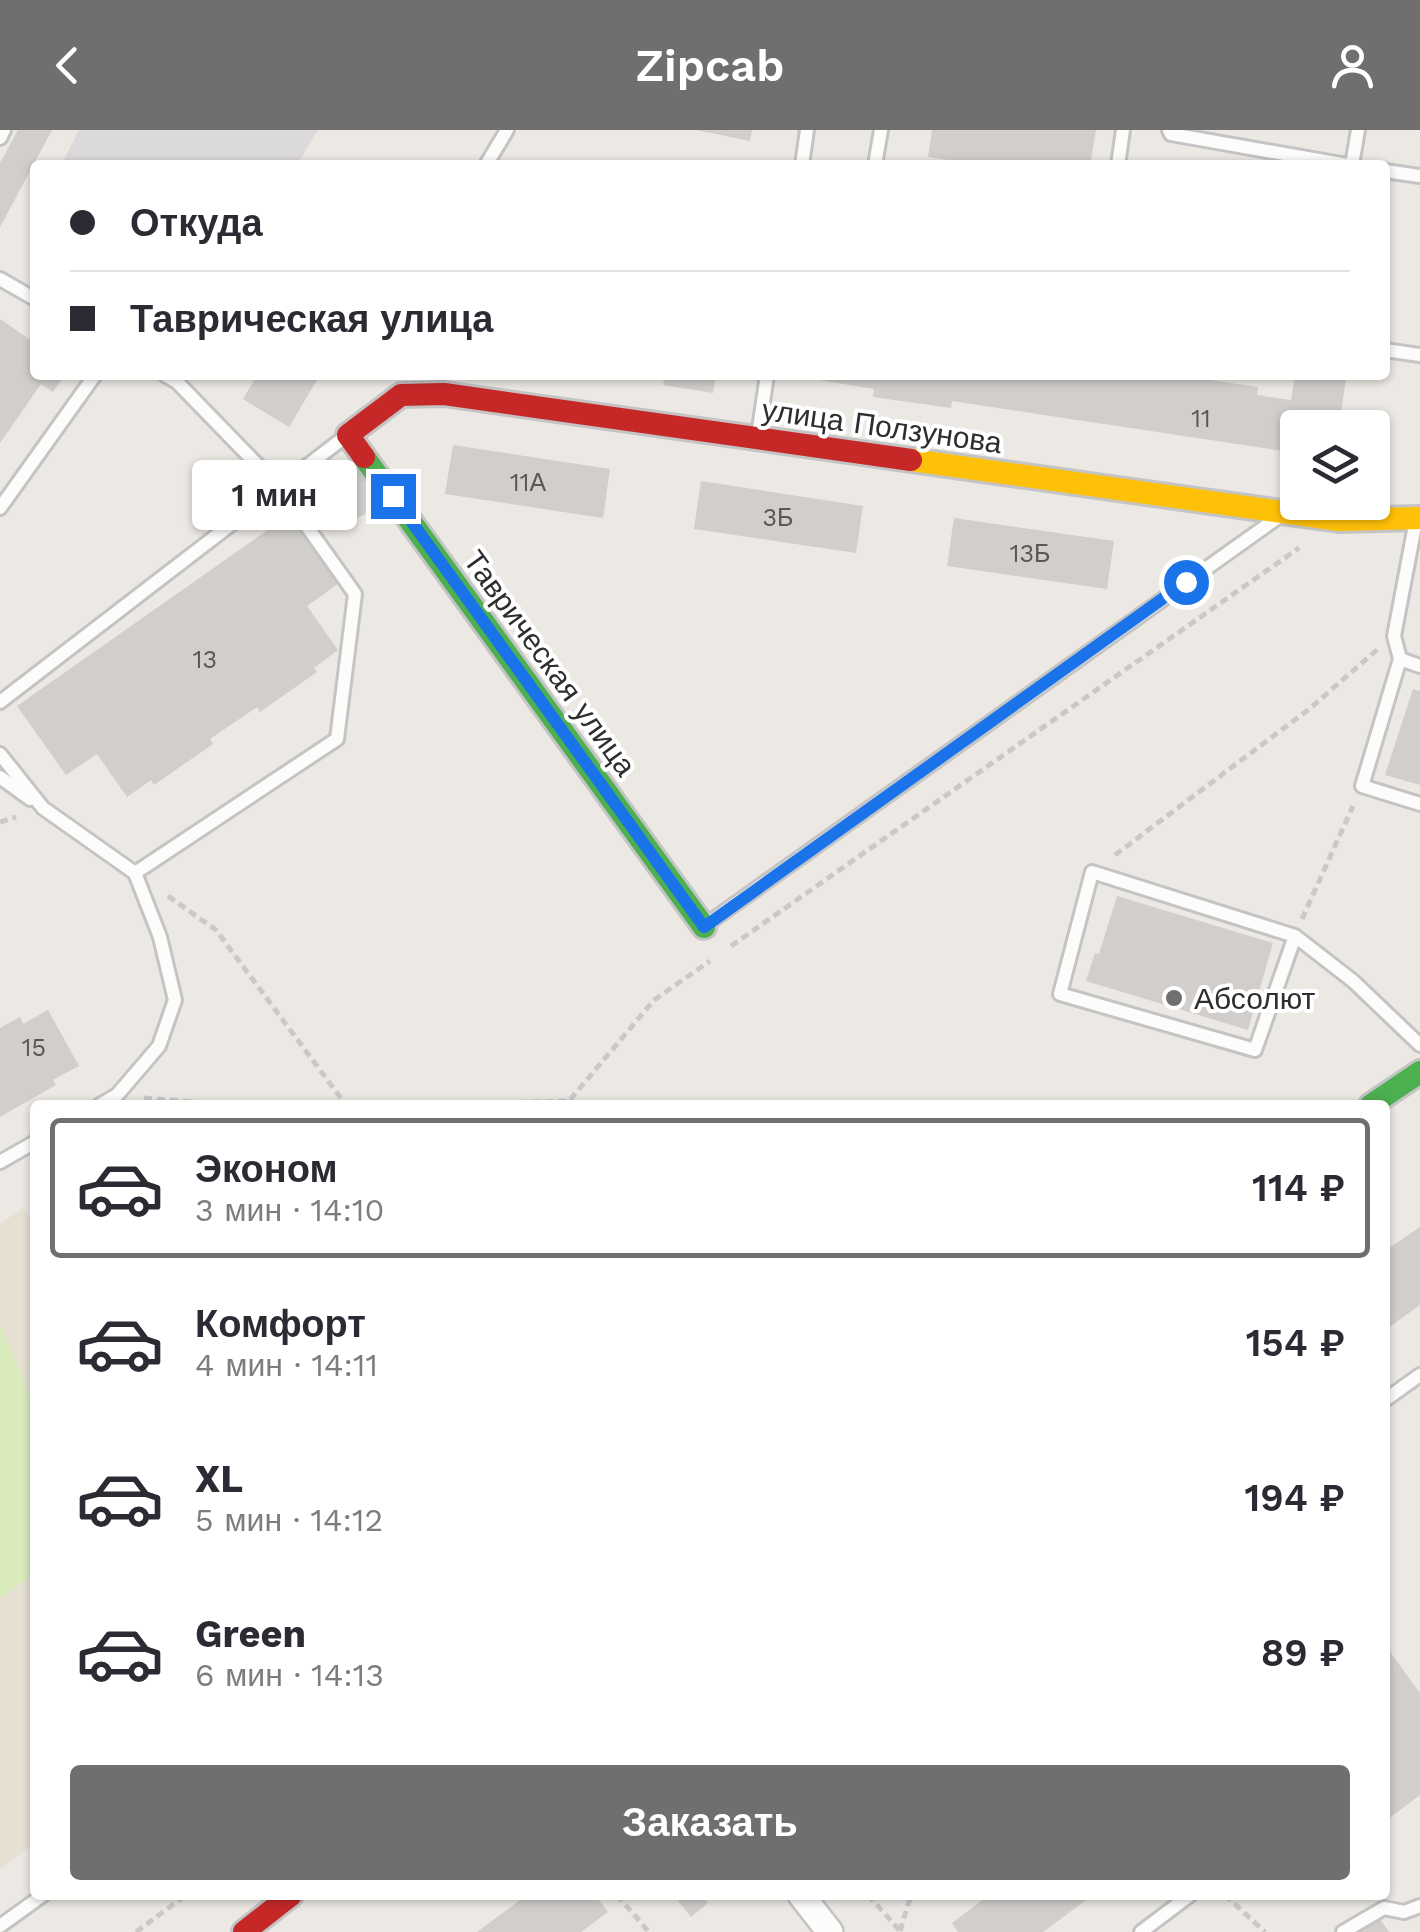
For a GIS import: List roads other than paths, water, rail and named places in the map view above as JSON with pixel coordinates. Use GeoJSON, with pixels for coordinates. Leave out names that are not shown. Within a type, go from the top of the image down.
{"type":"FeatureCollection","features":[{"type":"Feature","properties":{"kind":"street","name":"улица Ползунова"},"geometry":{"type":"LineString","coordinates":[[348,435],[399,390],[1280,513]]}},
{"type":"Feature","properties":{"kind":"street","name":"Таврическая улица"},"geometry":{"type":"LineString","coordinates":[[348,435],[704,927]]}},
{"type":"Feature","properties":{"kind":"street","name":"улица Ползунова"},"geometry":{"type":"LineString","coordinates":[[1390,519],[1418,519]]}},
{"type":"Feature","properties":{"kind":"street"},"geometry":{"type":"LineString","coordinates":[[1378,1100],[1420,1072]]}},
{"type":"Feature","properties":{"kind":"street"},"geometry":{"type":"LineString","coordinates":[[244,1932],[285,1900]]}},
{"type":"Feature","properties":{"kind":"street"},"geometry":{"type":"LineString","coordinates":[[805,1900],[830,1932]]}},
{"type":"Feature","properties":{"kind":"lane"},"geometry":{"type":"LineString","coordinates":[[0,138],[4,130]]}},
{"type":"Feature","properties":{"kind":"lane"},"geometry":{"type":"LineString","coordinates":[[489,160],[507,130]]}},
{"type":"Feature","properties":{"kind":"lane"},"geometry":{"type":"LineString","coordinates":[[803,160],[807,130]]}},
{"type":"Feature","properties":{"kind":"lane"},"geometry":{"type":"LineString","coordinates":[[877,160],[881,130]]}},
{"type":"Feature","properties":{"kind":"lane"},"geometry":{"type":"LineString","coordinates":[[1119,160],[1123,130]]}},
{"type":"Feature","properties":{"kind":"lane"},"geometry":{"type":"LineString","coordinates":[[1169,130],[1171,134],[1321,160]]}},
{"type":"Feature","properties":{"kind":"lane"},"geometry":{"type":"LineString","coordinates":[[1351,160],[1358,130]]}},
{"type":"Feature","properties":{"kind":"lane"},"geometry":{"type":"LineString","coordinates":[[1390,172],[1420,176]]}},
{"type":"Feature","properties":{"kind":"lane"},"geometry":{"type":"LineString","coordinates":[[0,278],[30,296]]}},
{"type":"Feature","properties":{"kind":"lane"},"geometry":{"type":"LineString","coordinates":[[1390,351],[1420,354]]}},
{"type":"Feature","properties":{"kind":"lane"},"geometry":{"type":"LineString","coordinates":[[0,508],[91,380]]}},
{"type":"Feature","properties":{"kind":"lane"},"geometry":{"type":"LineString","coordinates":[[135,873],[336,739],[355,594],[279,486],[174,380]]}},
{"type":"Feature","properties":{"kind":"lane"},"geometry":{"type":"LineString","coordinates":[[758,438],[767,380]]}},
{"type":"Feature","properties":{"kind":"lane"},"geometry":{"type":"LineString","coordinates":[[0,702],[348,435]]}},
{"type":"Feature","properties":{"kind":"lane"},"geometry":{"type":"LineString","coordinates":[[704,927],[1280,515]]}},
{"type":"Feature","properties":{"kind":"lane"},"geometry":{"type":"LineString","coordinates":[[1418,519],[1394,636],[1400,659],[1362,786],[1420,804]]}},
{"type":"Feature","properties":{"kind":"lane"},"geometry":{"type":"LineString","coordinates":[[1400,659],[1420,666]]}},
{"type":"Feature","properties":{"kind":"lane"},"geometry":{"type":"LineString","coordinates":[[0,754],[43,808]]}},
{"type":"Feature","properties":{"kind":"lane"},"geometry":{"type":"LineString","coordinates":[[0,776],[135,873],[160,937],[174,1000],[159,1046],[109,1100]]}},
{"type":"Feature","properties":{"kind":"lane"},"geometry":{"type":"LineString","coordinates":[[1295,936],[1255,1050],[1060,994],[1092,872],[1295,936],[1353,981],[1420,1046]]}},
{"type":"Feature","properties":{"kind":"lane"},"geometry":{"type":"LineString","coordinates":[[0,1162],[30,1145]]}},
{"type":"Feature","properties":{"kind":"lane"},"geometry":{"type":"LineString","coordinates":[[1390,1397],[1420,1376]]}},
{"type":"Feature","properties":{"kind":"lane"},"geometry":{"type":"LineString","coordinates":[[0,1926],[35,1900]]}},
{"type":"Feature","properties":{"kind":"lane"},"geometry":{"type":"LineString","coordinates":[[1141,1932],[1183,1900]]}},
{"type":"Feature","properties":{"kind":"lane"},"geometry":{"type":"LineString","coordinates":[[1343,1932],[1384,1908],[1404,1912],[1420,1906]]}},
{"type":"Feature","properties":{"kind":"place","name":"Абсолют"},"geometry":{"type":"Point","coordinates":[1174,998]}}]}
